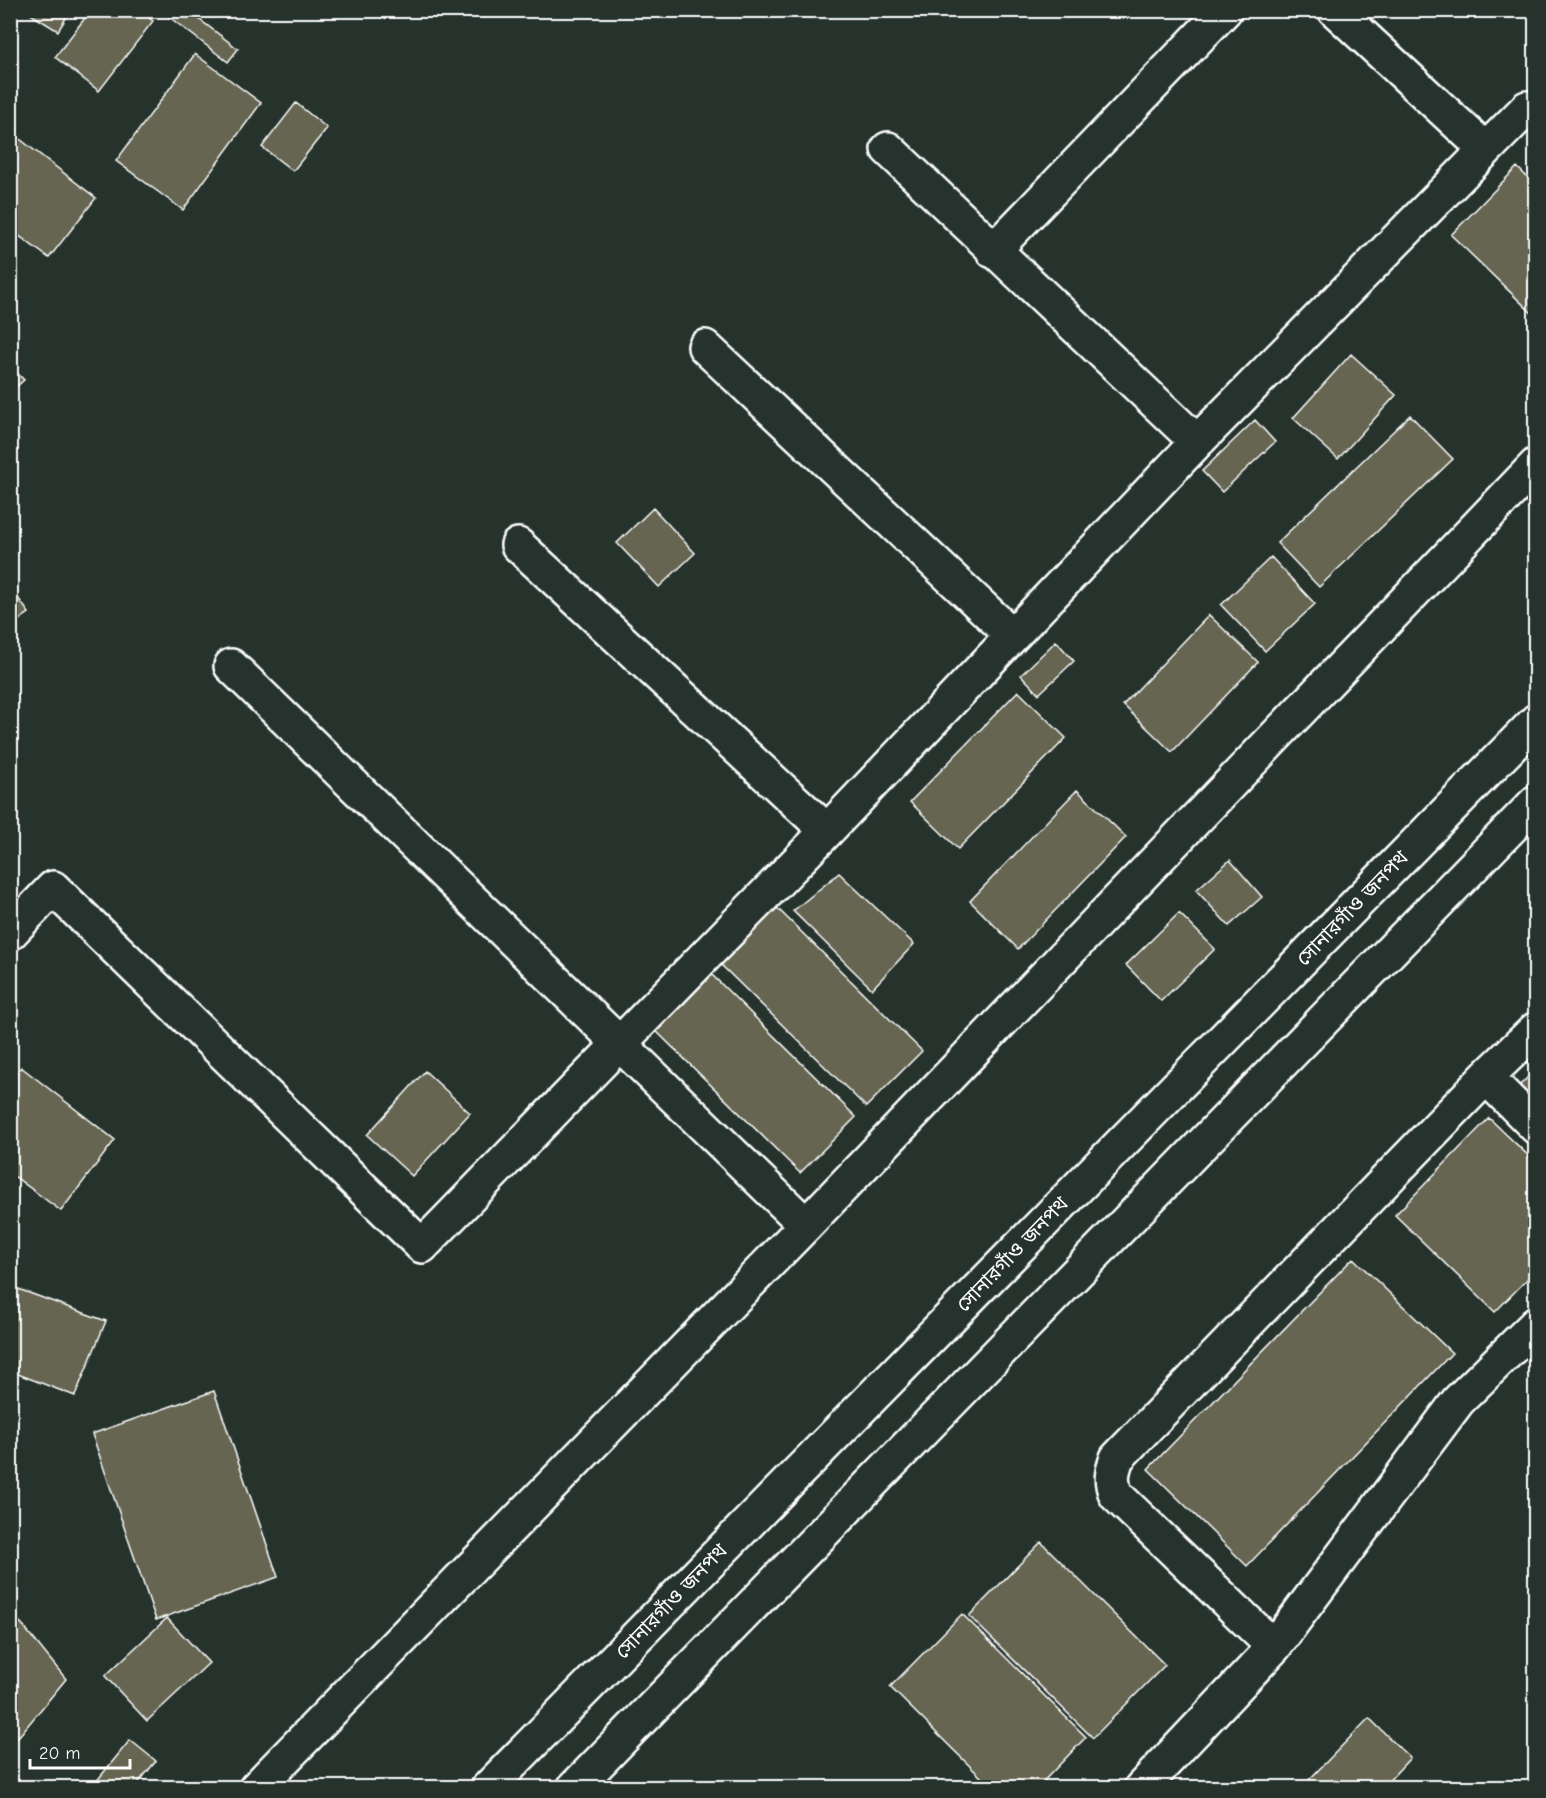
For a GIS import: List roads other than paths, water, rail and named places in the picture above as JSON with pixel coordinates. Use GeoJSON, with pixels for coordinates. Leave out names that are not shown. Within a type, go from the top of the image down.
{"type":"FeatureCollection","features":[{"type":"Feature","properties":{"kind":"street"},"geometry":{"type":"LineString","coordinates":[[993,250],[1226,10]]}},
{"type":"Feature","properties":{"kind":"street"},"geometry":{"type":"LineString","coordinates":[[1335,10],[1485,149]]}},
{"type":"Feature","properties":{"kind":"street"},"geometry":{"type":"LineString","coordinates":[[10,933],[52,888],[422,1246],[618,1042],[827,831],[1197,442],[1527,108]]}},
{"type":"Feature","properties":{"kind":"street"},"geometry":{"type":"LineString","coordinates":[[888,149],[1197,442]]}},
{"type":"Feature","properties":{"kind":"street"},"geometry":{"type":"LineString","coordinates":[[705,347],[1012,635]]}},
{"type":"Feature","properties":{"kind":"street"},"geometry":{"type":"LineString","coordinates":[[256,1788],[806,1225],[1536,465]]}},
{"type":"Feature","properties":{"kind":"street"},"geometry":{"type":"LineString","coordinates":[[518,545],[827,831]]}},
{"type":"Feature","properties":{"kind":"street"},"geometry":{"type":"LineString","coordinates":[[231,666],[806,1225]]}},
{"type":"Feature","properties":{"kind":"street","name":"সোনারগাঁও জনপথ"},"geometry":{"type":"LineString","coordinates":[[488,1788],[1536,721]]}},
{"type":"Feature","properties":{"kind":"street"},"geometry":{"type":"LineString","coordinates":[[574,1788],[1536,802]]}},
{"type":"Feature","properties":{"kind":"street"},"geometry":{"type":"LineString","coordinates":[[1274,1647],[1116,1495],[1111,1484],[1111,1474],[1117,1458],[1486,1077],[1536,1029]]}},
{"type":"Feature","properties":{"kind":"street"},"geometry":{"type":"LineString","coordinates":[[1486,1077],[1536,1127]]}},
{"type":"Feature","properties":{"kind":"street"},"geometry":{"type":"LineString","coordinates":[[1141,1788],[1274,1647],[1458,1401],[1536,1324]]}}]}
